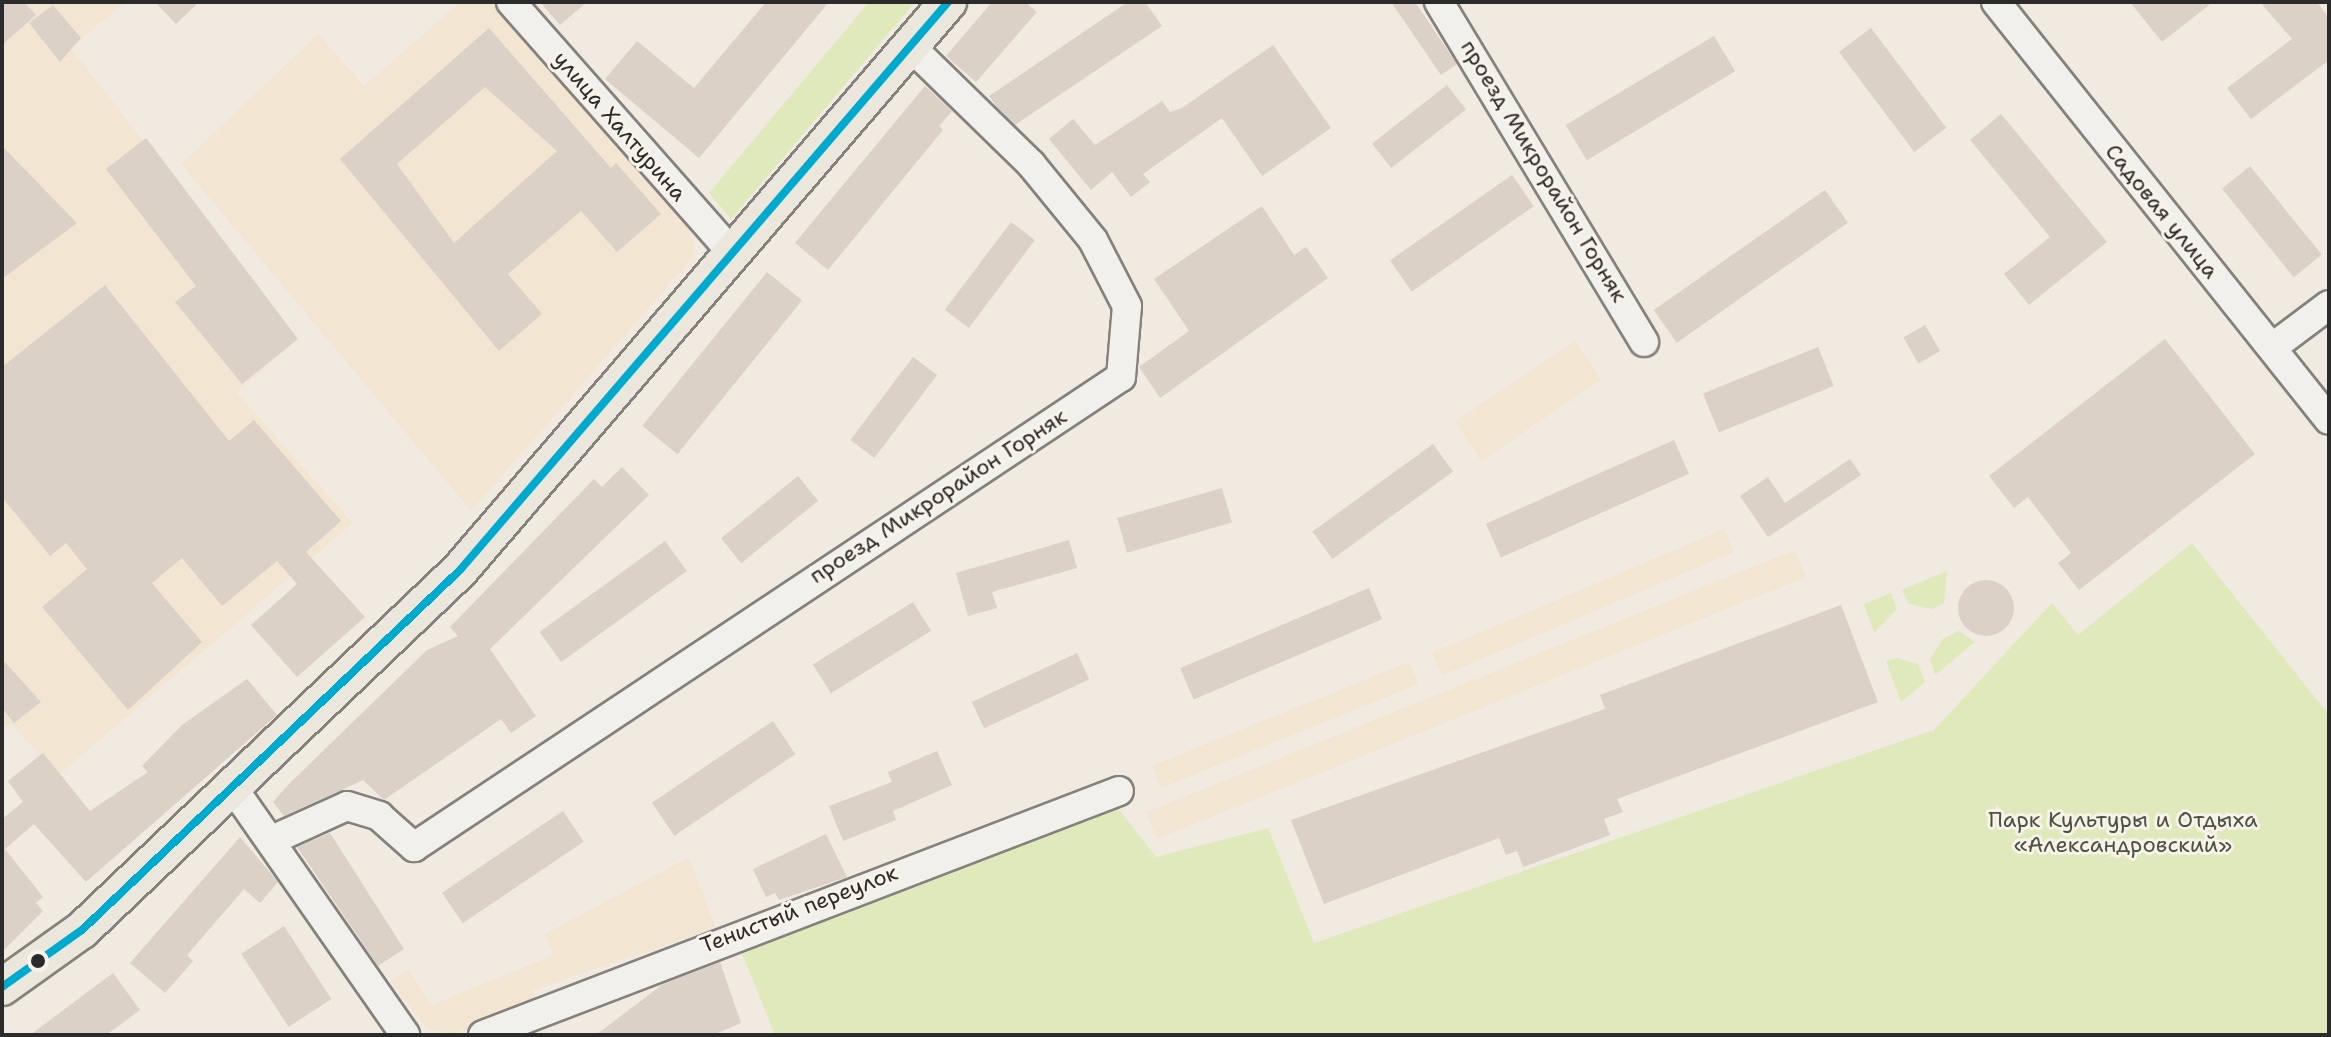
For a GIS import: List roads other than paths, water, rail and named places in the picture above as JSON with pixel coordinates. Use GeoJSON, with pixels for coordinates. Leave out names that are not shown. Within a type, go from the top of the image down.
{"type":"FeatureCollection","features":[{"type":"Feature","properties":{"kind":"main road"},"geometry":{"type":"LineString","coordinates":[[2,987],[82,930],[460,570],[730,250],[948,2]]}},
{"type":"Feature","properties":{"kind":"street","name":"улица Халтурина"},"geometry":{"type":"LineString","coordinates":[[511,2],[730,250]]}},
{"type":"Feature","properties":{"kind":"street","name":"проезд Микрорайон Горняк"},"geometry":{"type":"LineString","coordinates":[[1439,2],[1644,342]]}},
{"type":"Feature","properties":{"kind":"street","name":"Садовая улица"},"geometry":{"type":"LineString","coordinates":[[1996,2],[2329,420]]}},
{"type":"Feature","properties":{"kind":"street","name":"проезд Микрорайон Горняк"},"geometry":{"type":"LineString","coordinates":[[272,840],[347,806],[379,816],[414,847],[1121,377],[1127,306],[1093,240],[1031,164],[910,46]]}},
{"type":"Feature","properties":{"kind":"street"},"geometry":{"type":"LineString","coordinates":[[2273,347],[2329,305]]}},
{"type":"Feature","properties":{"kind":"street"},"geometry":{"type":"LineString","coordinates":[[233,788],[405,1035]]}},
{"type":"Feature","properties":{"kind":"street","name":"Тенистый переулок"},"geometry":{"type":"LineString","coordinates":[[483,1035],[1119,791]]}},
{"type":"Feature","properties":{"kind":"park label","name":"Парк Культуры и Отдыха «Александровский»"},"geometry":{"type":"Point","coordinates":[2123,832]}}]}
